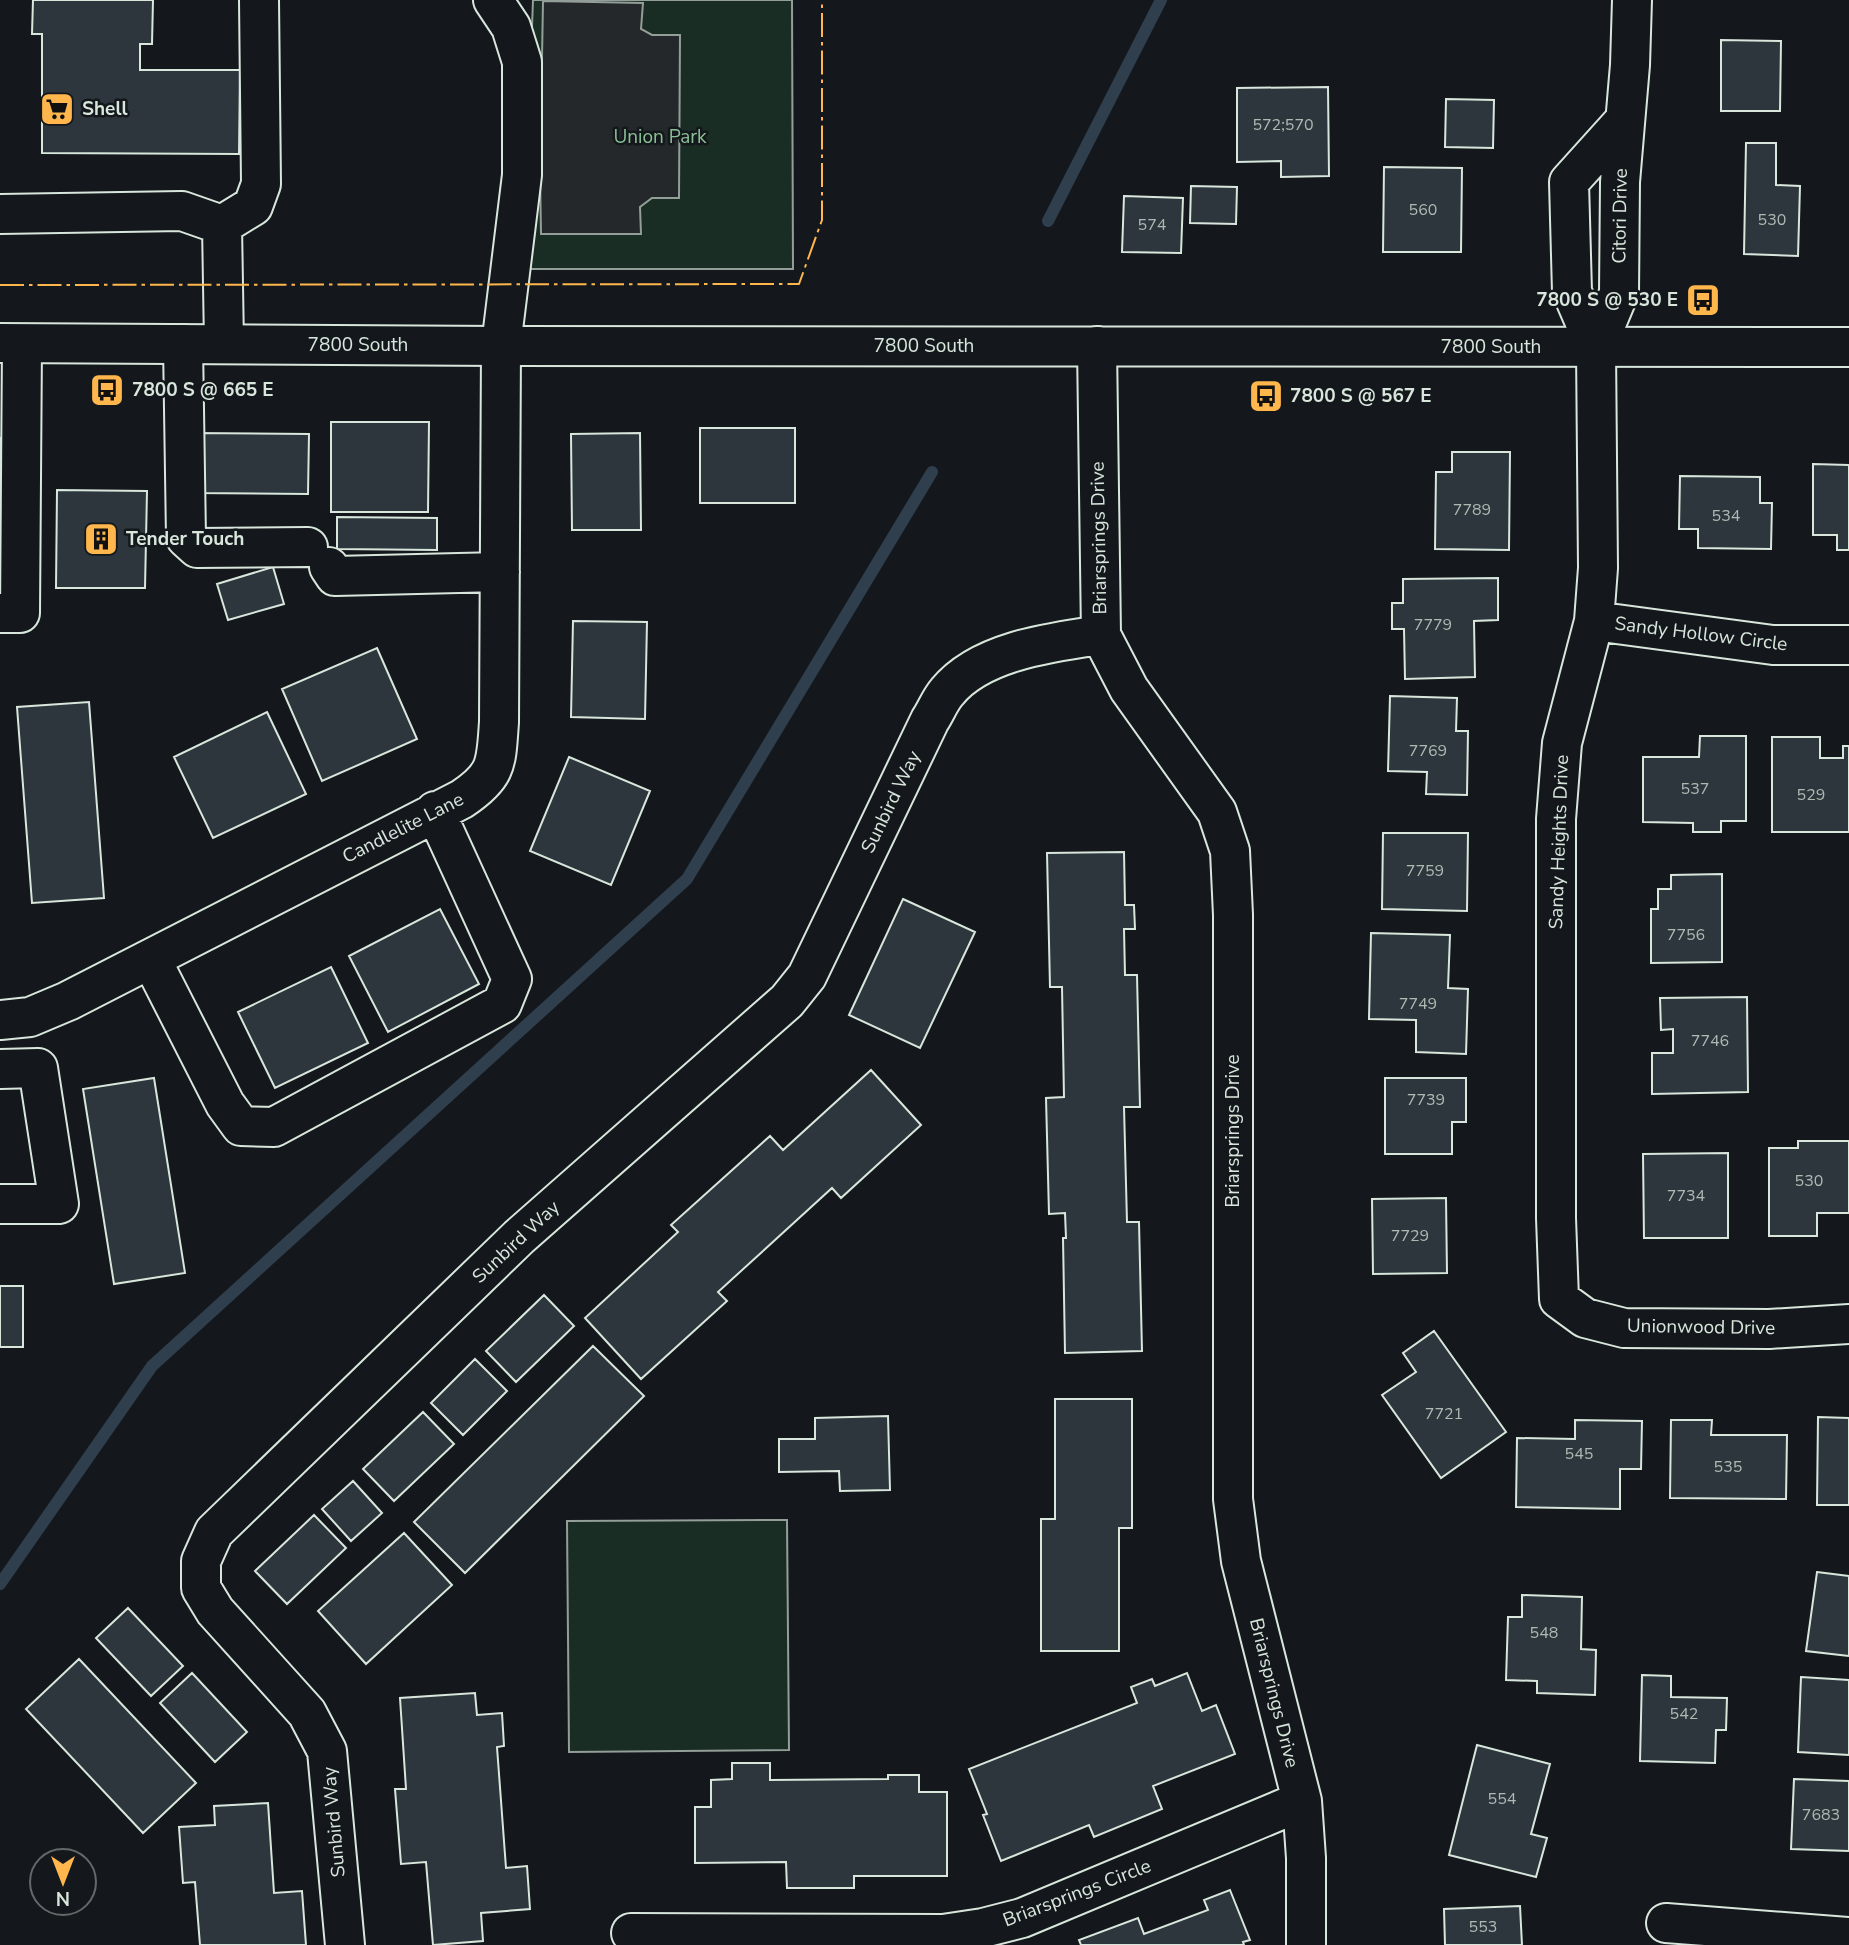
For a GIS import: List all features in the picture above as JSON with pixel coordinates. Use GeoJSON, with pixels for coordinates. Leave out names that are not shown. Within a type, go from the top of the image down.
{"type":"FeatureCollection","features":[{"type":"Feature","properties":{"kind":"street"},"geometry":{"type":"LineString","coordinates":[[222,225],[253,205],[261,184],[259,0]]}},
{"type":"Feature","properties":{"kind":"street","name":"Candlelite Lane"},"geometry":{"type":"LineString","coordinates":[[0,1020],[30,1017],[68,1002],[461,799],[483,785],[496,761],[501,346],[522,175],[522,62],[511,27],[494,0]]}},
{"type":"Feature","properties":{"kind":"street","name":"Citori Drive"},"geometry":{"type":"LineString","coordinates":[[1597,348],[1619,293],[1620,182],[1630,65],[1632,0]]}},
{"type":"Feature","properties":{"kind":"street","name":"Citori Drive"},"geometry":{"type":"LineString","coordinates":[[1597,348],[1572,292],[1570,182],[1624,121]]}},
{"type":"Feature","properties":{"kind":"street"},"geometry":{"type":"LineString","coordinates":[[0,214],[182,211],[222,225]]}},
{"type":"Feature","properties":{"kind":"street"},"geometry":{"type":"LineString","coordinates":[[222,225],[224,344]]}},
{"type":"Feature","properties":{"kind":"street"},"geometry":{"type":"LineString","coordinates":[[0,613],[20,612],[11,344]]}},
{"type":"Feature","properties":{"kind":"street","name":"7800 South"},"geometry":{"type":"LineString","coordinates":[[11,344],[1849,347]]}},
{"type":"Feature","properties":{"kind":"street"},"geometry":{"type":"LineString","coordinates":[[183,344],[186,538],[197,548],[319,557],[335,576],[500,572]]}},
{"type":"Feature","properties":{"kind":"street","name":"Briarsprings Drive"},"geometry":{"type":"LineString","coordinates":[[1097,346],[1101,635],[1129,689],[1217,812],[1230,851],[1233,915],[1233,1499],[1241,1561],[1301,1801],[1306,1857],[1306,1945]]}},
{"type":"Feature","properties":{"kind":"street","name":"Sandy Heights Drive"},"geometry":{"type":"LineString","coordinates":[[1559,1299],[1556,1218],[1556,819],[1562,743],[1594,621],[1598,568],[1597,348]]}},
{"type":"Feature","properties":{"kind":"street","name":"Sandy Hollow Circle"},"geometry":{"type":"LineString","coordinates":[[1594,621],[1773,645],[1849,645]]}},
{"type":"Feature","properties":{"kind":"street","name":"Sunbird Way"},"geometry":{"type":"LineString","coordinates":[[345,1945],[327,1751],[307,1713],[215,1611],[201,1588],[201,1561],[214,1532],[519,1237],[787,1002],[807,976],[930,720],[947,692],[971,671],[1030,646],[1101,635]]}},
{"type":"Feature","properties":{"kind":"street"},"geometry":{"type":"LineString","coordinates":[[151,960],[225,1104],[241,1126],[274,1127],[502,1004],[512,979],[435,811]]}},
{"type":"Feature","properties":{"kind":"street"},"geometry":{"type":"LineString","coordinates":[[0,1069],[38,1068],[59,1204],[0,1204]]}},
{"type":"Feature","properties":{"kind":"street","name":"Unionwood Drive"},"geometry":{"type":"LineString","coordinates":[[1559,1299],[1585,1318],[1624,1328],[1769,1329],[1849,1324]]}},
{"type":"Feature","properties":{"kind":"street","name":"Briarsprings Circle"},"geometry":{"type":"LineString","coordinates":[[631,1933],[943,1934],[983,1928],[1022,1917],[1301,1801]]}},
{"type":"Feature","properties":{"kind":"street"},"geometry":{"type":"LineString","coordinates":[[1666,1923],[1849,1937]]}},
{"type":"Feature","properties":{"kind":"green space","name":"Union Park"},"geometry":{"type":"Polygon","coordinates":[[[533,0],[792,0],[793,269],[523,269],[533,0]]]}},
{"type":"Feature","properties":{"kind":"green space"},"geometry":{"type":"Polygon","coordinates":[[[787,1520],[789,1750],[569,1752],[567,1521],[787,1520]]]}},
{"type":"Feature","properties":{"kind":"shaded area"},"geometry":{"type":"Polygon","coordinates":[[[543,1],[643,3],[641,29],[652,35],[680,35],[679,198],[652,198],[640,207],[641,234],[541,234],[543,1]]]}},
{"type":"Feature","properties":{"kind":"building"},"geometry":{"type":"Polygon","coordinates":[[[33,0],[153,0],[152,44],[140,44],[140,70],[240,70],[239,154],[42,153],[42,34],[32,34],[33,0]]]}},
{"type":"Feature","properties":{"kind":"building"},"geometry":{"type":"Polygon","coordinates":[[[1721,40],[1781,41],[1780,111],[1721,111],[1721,40]]]}},
{"type":"Feature","properties":{"kind":"building"},"geometry":{"type":"Polygon","coordinates":[[[1328,87],[1329,176],[1281,177],[1281,161],[1237,162],[1237,88],[1328,87]]]}},
{"type":"Feature","properties":{"kind":"building"},"geometry":{"type":"Polygon","coordinates":[[[1446,99],[1494,100],[1493,148],[1445,147],[1446,99]]]}},
{"type":"Feature","properties":{"kind":"building"},"geometry":{"type":"Polygon","coordinates":[[[1746,143],[1776,143],[1776,185],[1800,186],[1798,256],[1744,254],[1746,143]]]}},
{"type":"Feature","properties":{"kind":"building"},"geometry":{"type":"Polygon","coordinates":[[[1384,167],[1462,168],[1461,252],[1383,252],[1384,167]]]}},
{"type":"Feature","properties":{"kind":"building"},"geometry":{"type":"Polygon","coordinates":[[[1191,186],[1237,187],[1236,224],[1190,223],[1191,186]]]}},
{"type":"Feature","properties":{"kind":"building"},"geometry":{"type":"Polygon","coordinates":[[[1124,196],[1183,198],[1181,253],[1122,252],[1124,196]]]}},
{"type":"Feature","properties":{"kind":"building"},"geometry":{"type":"Polygon","coordinates":[[[331,422],[429,422],[428,512],[331,512],[331,422]]]}},
{"type":"Feature","properties":{"kind":"building"},"geometry":{"type":"Polygon","coordinates":[[[700,428],[795,428],[795,503],[700,503],[700,428]]]}},
{"type":"Feature","properties":{"kind":"building"},"geometry":{"type":"Polygon","coordinates":[[[193,433],[309,434],[308,494],[193,493],[193,433]]]}},
{"type":"Feature","properties":{"kind":"building"},"geometry":{"type":"Polygon","coordinates":[[[640,433],[641,530],[572,530],[571,434],[640,433]]]}},
{"type":"Feature","properties":{"kind":"building"},"geometry":{"type":"Polygon","coordinates":[[[0,438],[8,438],[11,591],[0,591],[0,438]]]}},
{"type":"Feature","properties":{"kind":"building"},"geometry":{"type":"Polygon","coordinates":[[[1452,452],[1510,452],[1509,550],[1435,549],[1436,472],[1452,472],[1452,452]]]}},
{"type":"Feature","properties":{"kind":"building"},"geometry":{"type":"Polygon","coordinates":[[[1813,464],[1849,465],[1849,550],[1837,550],[1837,535],[1813,535],[1813,464]]]}},
{"type":"Feature","properties":{"kind":"building"},"geometry":{"type":"Polygon","coordinates":[[[1680,476],[1760,477],[1760,503],[1772,503],[1771,549],[1698,548],[1698,529],[1679,529],[1680,476]]]}},
{"type":"Feature","properties":{"kind":"building","name":"Tender Touch"},"geometry":{"type":"Polygon","coordinates":[[[57,490],[147,491],[145,588],[56,588],[57,490]]]}},
{"type":"Feature","properties":{"kind":"building"},"geometry":{"type":"Polygon","coordinates":[[[337,517],[437,518],[437,550],[337,549],[337,517]]]}},
{"type":"Feature","properties":{"kind":"building"},"geometry":{"type":"Polygon","coordinates":[[[273,567],[284,604],[228,620],[217,584],[273,567]]]}},
{"type":"Feature","properties":{"kind":"building"},"geometry":{"type":"Polygon","coordinates":[[[1498,578],[1498,620],[1474,621],[1475,677],[1405,679],[1404,629],[1392,629],[1392,603],[1403,603],[1403,579],[1498,578]]]}},
{"type":"Feature","properties":{"kind":"building"},"geometry":{"type":"Polygon","coordinates":[[[573,621],[647,622],[645,719],[571,717],[573,621]]]}},
{"type":"Feature","properties":{"kind":"building"},"geometry":{"type":"Polygon","coordinates":[[[377,648],[417,739],[322,781],[282,689],[377,648]]]}},
{"type":"Feature","properties":{"kind":"building"},"geometry":{"type":"Polygon","coordinates":[[[1390,696],[1457,698],[1456,731],[1468,731],[1467,795],[1426,794],[1427,772],[1388,771],[1390,696]]]}},
{"type":"Feature","properties":{"kind":"building"},"geometry":{"type":"Polygon","coordinates":[[[89,702],[104,898],[32,903],[17,707],[89,702]]]}},
{"type":"Feature","properties":{"kind":"building"},"geometry":{"type":"Polygon","coordinates":[[[267,712],[306,794],[213,838],[174,757],[267,712]]]}},
{"type":"Feature","properties":{"kind":"building"},"geometry":{"type":"Polygon","coordinates":[[[1700,736],[1746,736],[1746,821],[1721,821],[1721,832],[1693,832],[1693,823],[1643,822],[1643,757],[1699,757],[1700,736]]]}},
{"type":"Feature","properties":{"kind":"building"},"geometry":{"type":"Polygon","coordinates":[[[1772,737],[1820,737],[1820,758],[1843,758],[1843,746],[1849,746],[1849,832],[1772,832],[1772,737]]]}},
{"type":"Feature","properties":{"kind":"building"},"geometry":{"type":"Polygon","coordinates":[[[569,757],[650,791],[611,885],[530,851],[569,757]]]}},
{"type":"Feature","properties":{"kind":"building"},"geometry":{"type":"Polygon","coordinates":[[[1383,833],[1468,833],[1467,911],[1382,909],[1383,833]]]}},
{"type":"Feature","properties":{"kind":"building"},"geometry":{"type":"Polygon","coordinates":[[[1124,852],[1125,905],[1134,905],[1135,929],[1124,929],[1125,975],[1137,975],[1140,1107],[1124,1107],[1127,1222],[1139,1222],[1142,1351],[1065,1353],[1065,1213],[1049,1214],[1046,1098],[1064,1097],[1062,987],[1050,987],[1047,853],[1124,852]]]}},
{"type":"Feature","properties":{"kind":"building"},"geometry":{"type":"Polygon","coordinates":[[[1722,874],[1722,962],[1651,963],[1651,909],[1658,909],[1658,889],[1671,889],[1671,875],[1722,874]]]}},
{"type":"Feature","properties":{"kind":"building"},"geometry":{"type":"Polygon","coordinates":[[[903,899],[975,932],[920,1048],[849,1015],[903,899]]]}},
{"type":"Feature","properties":{"kind":"building"},"geometry":{"type":"Polygon","coordinates":[[[440,909],[479,984],[388,1032],[349,956],[440,909]]]}},
{"type":"Feature","properties":{"kind":"building"},"geometry":{"type":"Polygon","coordinates":[[[1371,933],[1450,935],[1448,988],[1468,989],[1466,1054],[1416,1052],[1416,1020],[1369,1019],[1371,933]]]}},
{"type":"Feature","properties":{"kind":"building"},"geometry":{"type":"Polygon","coordinates":[[[331,967],[368,1043],[275,1088],[238,1012],[331,967]]]}},
{"type":"Feature","properties":{"kind":"building"},"geometry":{"type":"Polygon","coordinates":[[[1747,997],[1748,1092],[1652,1094],[1652,1053],[1673,1053],[1673,1029],[1661,1030],[1660,998],[1747,997]]]}},
{"type":"Feature","properties":{"kind":"building"},"geometry":{"type":"Polygon","coordinates":[[[871,1070],[921,1125],[841,1198],[832,1188],[718,1292],[727,1301],[641,1379],[585,1318],[678,1232],[671,1225],[770,1136],[783,1150],[871,1070]]]}},
{"type":"Feature","properties":{"kind":"building"},"geometry":{"type":"Polygon","coordinates":[[[154,1078],[185,1273],[114,1284],[83,1089],[154,1078]]]}},
{"type":"Feature","properties":{"kind":"building"},"geometry":{"type":"Polygon","coordinates":[[[1385,1078],[1466,1078],[1466,1122],[1452,1122],[1452,1154],[1385,1154],[1385,1078]]]}},
{"type":"Feature","properties":{"kind":"building"},"geometry":{"type":"Polygon","coordinates":[[[1798,1141],[1849,1141],[1849,1213],[1817,1213],[1817,1236],[1769,1236],[1769,1148],[1798,1148],[1798,1141]]]}},
{"type":"Feature","properties":{"kind":"building"},"geometry":{"type":"Polygon","coordinates":[[[1728,1153],[1728,1238],[1644,1238],[1643,1154],[1728,1153]]]}},
{"type":"Feature","properties":{"kind":"building"},"geometry":{"type":"Polygon","coordinates":[[[1446,1198],[1447,1273],[1373,1274],[1372,1199],[1446,1198]]]}},
{"type":"Feature","properties":{"kind":"building"},"geometry":{"type":"Polygon","coordinates":[[[0,1286],[23,1286],[23,1347],[0,1347],[0,1286]]]}},
{"type":"Feature","properties":{"kind":"building"},"geometry":{"type":"Polygon","coordinates":[[[544,1295],[574,1326],[516,1382],[486,1351],[544,1295]]]}},
{"type":"Feature","properties":{"kind":"building"},"geometry":{"type":"Polygon","coordinates":[[[1434,1331],[1506,1432],[1441,1478],[1382,1395],[1416,1372],[1403,1353],[1434,1331]]]}},
{"type":"Feature","properties":{"kind":"building"},"geometry":{"type":"Polygon","coordinates":[[[593,1346],[644,1396],[465,1573],[414,1522],[593,1346]]]}},
{"type":"Feature","properties":{"kind":"building"},"geometry":{"type":"Polygon","coordinates":[[[475,1359],[507,1391],[463,1435],[431,1403],[475,1359]]]}},
{"type":"Feature","properties":{"kind":"building"},"geometry":{"type":"Polygon","coordinates":[[[1055,1399],[1132,1399],[1132,1528],[1119,1528],[1119,1651],[1041,1651],[1041,1519],[1055,1519],[1055,1399]]]}},
{"type":"Feature","properties":{"kind":"building"},"geometry":{"type":"Polygon","coordinates":[[[423,1412],[454,1444],[394,1501],[363,1469],[423,1412]]]}},
{"type":"Feature","properties":{"kind":"building"},"geometry":{"type":"Polygon","coordinates":[[[888,1416],[890,1490],[840,1491],[839,1471],[779,1472],[779,1439],[815,1439],[815,1418],[888,1416]]]}},
{"type":"Feature","properties":{"kind":"building"},"geometry":{"type":"Polygon","coordinates":[[[1818,1417],[1849,1418],[1849,1505],[1817,1505],[1818,1417]]]}},
{"type":"Feature","properties":{"kind":"building"},"geometry":{"type":"Polygon","coordinates":[[[1575,1420],[1642,1421],[1641,1469],[1620,1469],[1620,1509],[1516,1507],[1517,1438],[1575,1439],[1575,1420]]]}},
{"type":"Feature","properties":{"kind":"building"},"geometry":{"type":"Polygon","coordinates":[[[1671,1420],[1712,1420],[1711,1435],[1787,1435],[1786,1499],[1670,1498],[1671,1420]]]}},
{"type":"Feature","properties":{"kind":"building"},"geometry":{"type":"Polygon","coordinates":[[[353,1481],[382,1513],[351,1541],[322,1509],[353,1481]]]}},
{"type":"Feature","properties":{"kind":"building"},"geometry":{"type":"Polygon","coordinates":[[[314,1515],[346,1548],[287,1604],[255,1571],[314,1515]]]}},
{"type":"Feature","properties":{"kind":"building"},"geometry":{"type":"Polygon","coordinates":[[[404,1533],[452,1585],[366,1664],[318,1611],[404,1533]]]}},
{"type":"Feature","properties":{"kind":"building"},"geometry":{"type":"Polygon","coordinates":[[[1817,1572],[1849,1576],[1849,1656],[1806,1651],[1817,1572]]]}},
{"type":"Feature","properties":{"kind":"building"},"geometry":{"type":"Polygon","coordinates":[[[1522,1595],[1582,1597],[1581,1649],[1596,1650],[1595,1695],[1537,1693],[1537,1681],[1506,1680],[1508,1617],[1522,1617],[1522,1595]]]}},
{"type":"Feature","properties":{"kind":"building"},"geometry":{"type":"Polygon","coordinates":[[[128,1608],[183,1666],[151,1696],[96,1638],[128,1608]]]}},
{"type":"Feature","properties":{"kind":"building"},"geometry":{"type":"Polygon","coordinates":[[[79,1659],[196,1783],[143,1833],[26,1709],[79,1659]]]}},
{"type":"Feature","properties":{"kind":"building"},"geometry":{"type":"Polygon","coordinates":[[[192,1673],[247,1732],[215,1762],[160,1703],[192,1673]]]}},
{"type":"Feature","properties":{"kind":"building"},"geometry":{"type":"Polygon","coordinates":[[[1187,1673],[1202,1711],[1216,1705],[1235,1754],[1153,1786],[1162,1809],[1094,1837],[1089,1825],[1001,1861],[983,1815],[987,1814],[969,1769],[1137,1703],[1131,1687],[1152,1679],[1155,1686],[1187,1673]]]}},
{"type":"Feature","properties":{"kind":"building"},"geometry":{"type":"Polygon","coordinates":[[[1642,1675],[1671,1676],[1671,1697],[1727,1698],[1726,1730],[1716,1730],[1715,1763],[1640,1761],[1642,1675]]]}},
{"type":"Feature","properties":{"kind":"building"},"geometry":{"type":"Polygon","coordinates":[[[1801,1677],[1849,1680],[1849,1755],[1798,1752],[1801,1677]]]}},
{"type":"Feature","properties":{"kind":"building"},"geometry":{"type":"Polygon","coordinates":[[[475,1693],[477,1715],[502,1713],[504,1746],[497,1747],[506,1868],[527,1866],[530,1909],[481,1913],[483,1941],[433,1945],[426,1862],[401,1864],[395,1789],[406,1789],[400,1698],[475,1693]]]}},
{"type":"Feature","properties":{"kind":"building"},"geometry":{"type":"Polygon","coordinates":[[[1477,1745],[1550,1764],[1531,1834],[1547,1838],[1536,1877],[1449,1855],[1477,1745]]]}},
{"type":"Feature","properties":{"kind":"building"},"geometry":{"type":"Polygon","coordinates":[[[732,1763],[770,1763],[770,1780],[888,1779],[888,1775],[919,1775],[919,1792],[947,1792],[947,1876],[854,1876],[854,1888],[787,1888],[786,1862],[695,1863],[695,1807],[711,1807],[711,1780],[732,1779],[732,1763]]]}},
{"type":"Feature","properties":{"kind":"building"},"geometry":{"type":"Polygon","coordinates":[[[1794,1779],[1849,1781],[1849,1851],[1791,1849],[1794,1779]]]}},
{"type":"Feature","properties":{"kind":"building"},"geometry":{"type":"Polygon","coordinates":[[[268,1803],[274,1893],[302,1891],[306,1945],[200,1945],[195,1882],[183,1883],[179,1827],[215,1825],[214,1806],[268,1803]]]}},
{"type":"Feature","properties":{"kind":"building"},"geometry":{"type":"Polygon","coordinates":[[[1230,1890],[1250,1940],[1243,1942],[1244,1945],[1081,1945],[1079,1940],[1138,1918],[1144,1934],[1208,1910],[1204,1900],[1230,1890]]]}},
{"type":"Feature","properties":{"kind":"building"},"geometry":{"type":"Polygon","coordinates":[[[1520,1906],[1522,1945],[1445,1945],[1444,1909],[1520,1906]]]}},
{"type":"Feature","properties":{"kind":"waterway"},"geometry":{"type":"LineString","coordinates":[[1048,221],[1161,0]]}},
{"type":"Feature","properties":{"kind":"waterway"},"geometry":{"type":"LineString","coordinates":[[0,1584],[152,1366],[687,879],[932,472]]}},
{"type":"Feature","properties":{"kind":"power"},"geometry":{"type":"LineString","coordinates":[[0,285],[799,284],[822,220],[822,0]]}},
{"type":"Feature","properties":{"kind":"place","name":"Shell"},"geometry":{"type":"Point","coordinates":[57,109]}},
{"type":"Feature","properties":{"kind":"place","name":"7800 S @ 530 E"},"geometry":{"type":"Point","coordinates":[1703,300]}},
{"type":"Feature","properties":{"kind":"place","name":"7800 S @ 665 E"},"geometry":{"type":"Point","coordinates":[107,390]}},
{"type":"Feature","properties":{"kind":"place","name":"7800 S @ 567 E"},"geometry":{"type":"Point","coordinates":[1266,396]}},
{"type":"Feature","properties":{"kind":"place","name":"Tender Touch"},"geometry":{"type":"Point","coordinates":[101,539]}}]}
